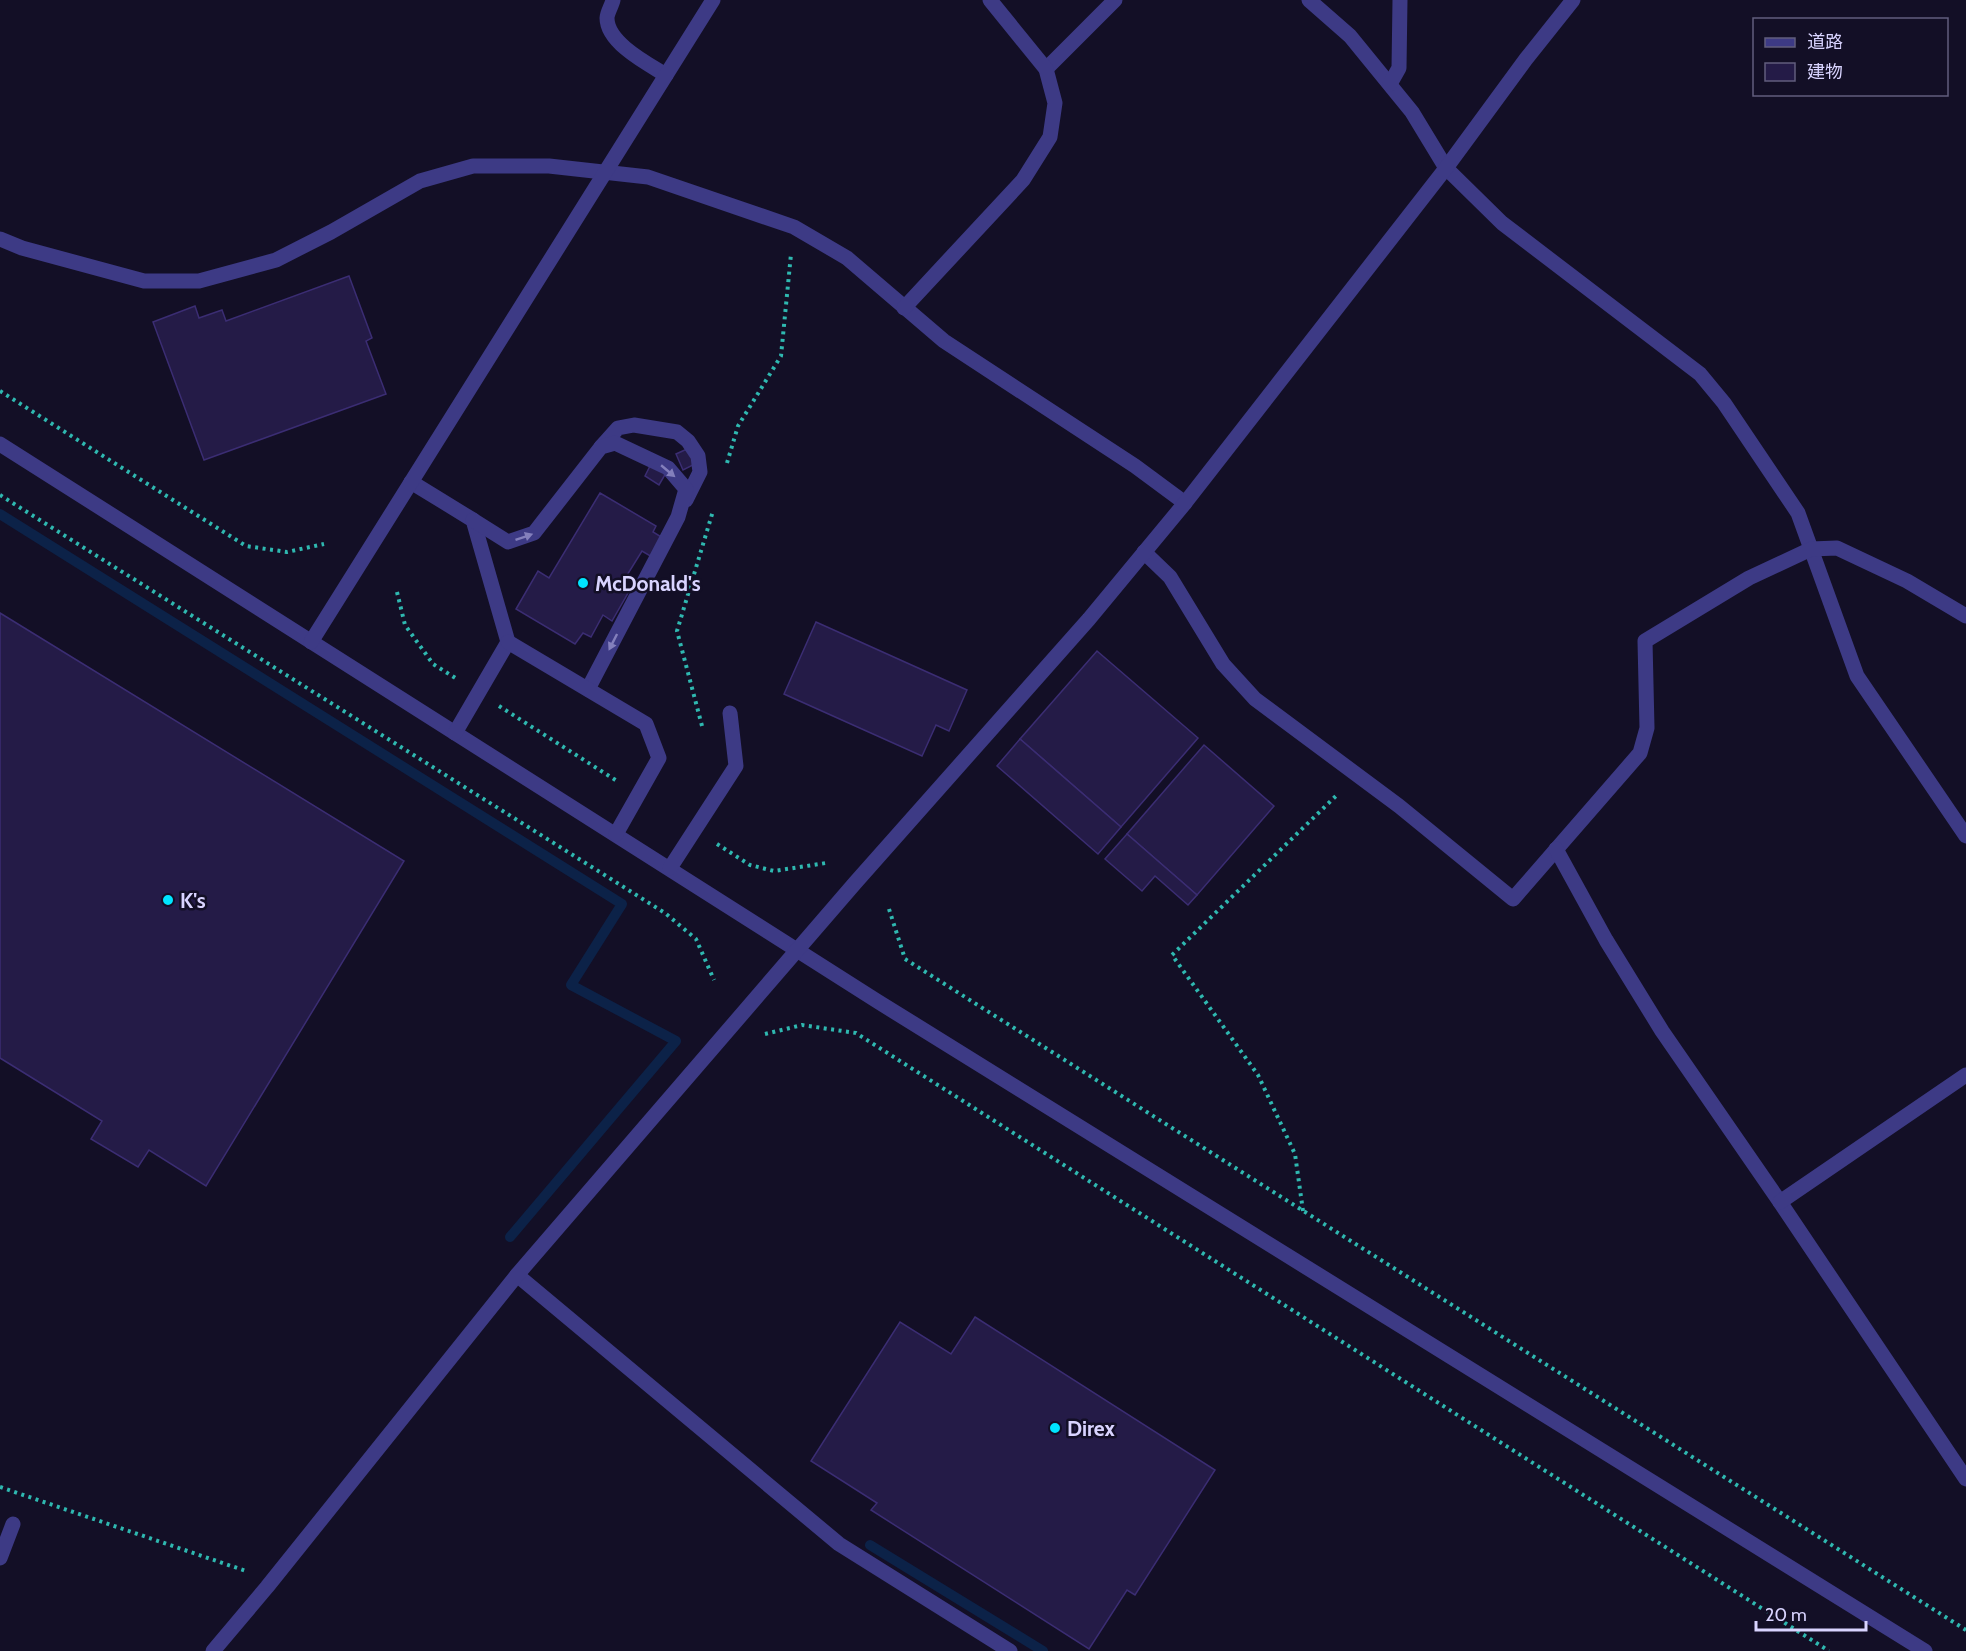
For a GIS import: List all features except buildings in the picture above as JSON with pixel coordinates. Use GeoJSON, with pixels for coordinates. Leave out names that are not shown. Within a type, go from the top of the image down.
{"type":"FeatureCollection","features":[{"type":"Feature","properties":{"kind":"street"},"geometry":{"type":"LineString","coordinates":[[613,0],[607,18],[614,36],[633,56],[666,75]]}},
{"type":"Feature","properties":{"kind":"street"},"geometry":{"type":"LineString","coordinates":[[311,642],[713,0]]}},
{"type":"Feature","properties":{"kind":"street"},"geometry":{"type":"LineString","coordinates":[[904,308],[1023,180],[1050,137],[1055,103],[1046,69],[990,0]]}},
{"type":"Feature","properties":{"kind":"street"},"geometry":{"type":"LineString","coordinates":[[1046,69],[1115,0]]}},
{"type":"Feature","properties":{"kind":"street"},"geometry":{"type":"LineString","coordinates":[[1309,0],[1350,36],[1412,112],[1446,168],[1502,223],[1700,374],[1725,403],[1798,513],[1857,676],[1966,837]]}},
{"type":"Feature","properties":{"kind":"street"},"geometry":{"type":"LineString","coordinates":[[1390,84],[1398,68],[1400,0]]}},
{"type":"Feature","properties":{"kind":"street"},"geometry":{"type":"LineString","coordinates":[[213,1651],[517,1275],[797,949],[1089,619],[1185,503],[1446,168],[1526,59],[1574,0]]}},
{"type":"Feature","properties":{"kind":"street"},"geometry":{"type":"LineString","coordinates":[[0,238],[22,248],[144,281],[199,281],[276,260],[331,232],[420,181],[473,166],[549,166],[604,171],[658,180],[794,227],[846,258],[944,341],[1135,466],[1185,503]]}},
{"type":"Feature","properties":{"kind":"street"},"geometry":{"type":"LineString","coordinates":[[411,482],[508,542],[534,533],[601,447],[618,429],[634,425],[677,432],[688,441],[698,456],[700,472],[588,689]]}},
{"type":"Feature","properties":{"kind":"street"},"geometry":{"type":"LineString","coordinates":[[601,447],[615,443],[668,468],[686,489],[678,517]]}},
{"type":"Feature","properties":{"kind":"street"},"geometry":{"type":"LineString","coordinates":[[0,444],[897,1013],[1926,1651]]}},
{"type":"Feature","properties":{"kind":"street"},"geometry":{"type":"LineString","coordinates":[[473,520],[508,642],[646,724],[659,758],[616,834]]}},
{"type":"Feature","properties":{"kind":"street"},"geometry":{"type":"LineString","coordinates":[[1144,552],[1170,577],[1224,664],[1255,699],[1399,806],[1513,899],[1640,753],[1647,728],[1645,641],[1749,578],[1811,549],[1837,548],[1907,581],[1966,616]]}},
{"type":"Feature","properties":{"kind":"street"},"geometry":{"type":"LineString","coordinates":[[455,733],[508,642]]}},
{"type":"Feature","properties":{"kind":"street"},"geometry":{"type":"LineString","coordinates":[[670,868],[736,766],[729,713]]}},
{"type":"Feature","properties":{"kind":"street"},"geometry":{"type":"LineString","coordinates":[[1556,849],[1606,940],[1662,1031],[1966,1479]]}},
{"type":"Feature","properties":{"kind":"street"},"geometry":{"type":"LineString","coordinates":[[1780,1202],[1966,1075]]}},
{"type":"Feature","properties":{"kind":"street"},"geometry":{"type":"LineString","coordinates":[[517,1275],[840,1544],[1010,1651]]}},
{"type":"Feature","properties":{"kind":"street"},"geometry":{"type":"LineString","coordinates":[[0,1558],[12,1524]]}},
{"type":"Feature","properties":{"kind":"path"},"geometry":{"type":"LineString","coordinates":[[724,472],[738,426],[781,356],[794,227]]}},
{"type":"Feature","properties":{"kind":"path"},"geometry":{"type":"LineString","coordinates":[[0,391],[246,546],[287,552],[324,544]]}},
{"type":"Feature","properties":{"kind":"path"},"geometry":{"type":"LineString","coordinates":[[0,495],[664,912],[696,939],[714,980]]}},
{"type":"Feature","properties":{"kind":"path"},"geometry":{"type":"LineString","coordinates":[[703,727],[677,631],[714,506]]}},
{"type":"Feature","properties":{"kind":"path"},"geometry":{"type":"LineString","coordinates":[[397,592],[405,625],[433,664],[639,794]]}},
{"type":"Feature","properties":{"kind":"path"},"geometry":{"type":"LineString","coordinates":[[1303,1211],[1294,1154],[1258,1075],[1172,955],[1358,775]]}},
{"type":"Feature","properties":{"kind":"path"},"geometry":{"type":"LineString","coordinates":[[695,831],[750,866],[774,871],[826,863]]}},
{"type":"Feature","properties":{"kind":"path"},"geometry":{"type":"LineString","coordinates":[[889,909],[905,959],[1966,1630]]}},
{"type":"Feature","properties":{"kind":"path"},"geometry":{"type":"LineString","coordinates":[[765,1034],[802,1025],[856,1033],[1829,1651]]}},
{"type":"Feature","properties":{"kind":"path"},"geometry":{"type":"LineString","coordinates":[[0,1487],[246,1571],[267,1587]]}},
{"type":"Feature","properties":{"kind":"waterway"},"geometry":{"type":"LineString","coordinates":[[0,514],[622,904],[571,985],[676,1041],[510,1237]]}},
{"type":"Feature","properties":{"kind":"waterway"},"geometry":{"type":"LineString","coordinates":[[870,1545],[1043,1651]]}},
{"type":"Feature","properties":{"kind":"place","name":"McDonald's"},"geometry":{"type":"Point","coordinates":[583,583]}},
{"type":"Feature","properties":{"kind":"place","name":"K's"},"geometry":{"type":"Point","coordinates":[168,900]}},
{"type":"Feature","properties":{"kind":"place","name":"Direx"},"geometry":{"type":"Point","coordinates":[1055,1428]}}]}
